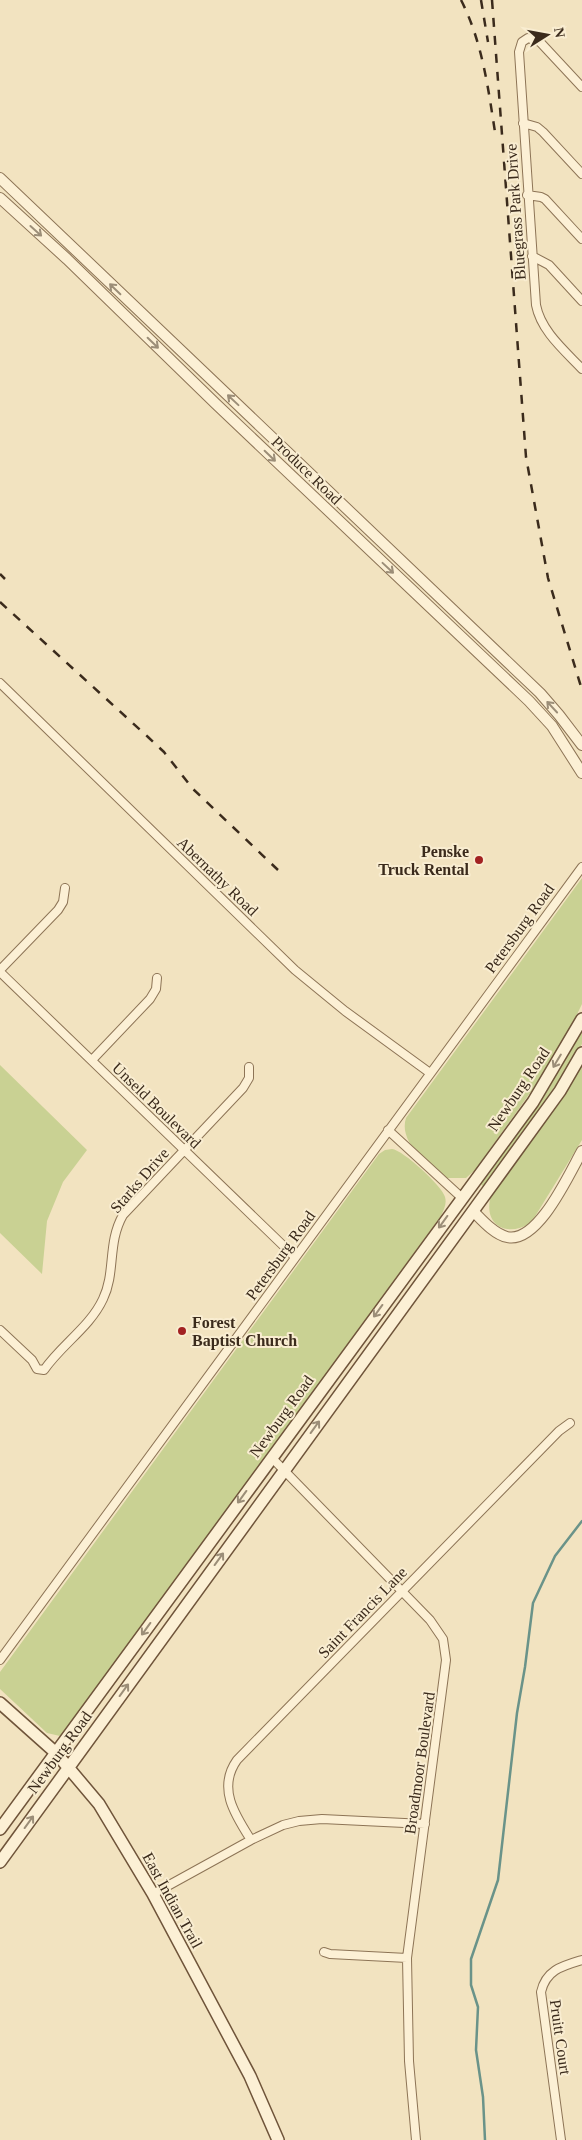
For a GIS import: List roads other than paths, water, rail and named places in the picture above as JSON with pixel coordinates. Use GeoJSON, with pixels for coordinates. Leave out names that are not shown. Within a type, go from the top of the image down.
{"type":"FeatureCollection","features":[{"type":"Feature","properties":{"kind":"main road","name":"Newburg Road"},"geometry":{"type":"LineString","coordinates":[[0,1829],[461,1197],[533,1102],[582,1019]]}},
{"type":"Feature","properties":{"kind":"main road","name":"Newburg Road"},"geometry":{"type":"LineString","coordinates":[[0,1862],[283,1470],[473,1212],[560,1091],[582,1053]]}},
{"type":"Feature","properties":{"kind":"main road","name":"East Indian Trail"},"geometry":{"type":"LineString","coordinates":[[0,1703],[56,1753],[99,1804],[153,1894],[250,2076],[278,2140]]}},
{"type":"Feature","properties":{"kind":"street","name":"Bluegrass Park Drive"},"geometry":{"type":"LineString","coordinates":[[582,87],[540,42],[532,38],[525,40],[520,46],[523,123],[538,317],[543,326],[582,369]]}},
{"type":"Feature","properties":{"kind":"street"},"geometry":{"type":"LineString","coordinates":[[523,123],[537,127],[543,132],[582,174]]}},
{"type":"Feature","properties":{"kind":"street","name":"Produce Road"},"geometry":{"type":"LineString","coordinates":[[0,178],[540,693],[582,745]]}},
{"type":"Feature","properties":{"kind":"street"},"geometry":{"type":"LineString","coordinates":[[528,195],[540,196],[545,199],[582,239]]}},
{"type":"Feature","properties":{"kind":"street","name":"Produce Road"},"geometry":{"type":"LineString","coordinates":[[0,198],[67,258],[216,404],[529,702],[552,726],[582,773]]}},
{"type":"Feature","properties":{"kind":"street"},"geometry":{"type":"LineString","coordinates":[[532,256],[549,265],[582,300]]}},
{"type":"Feature","properties":{"kind":"street","name":"Abernathy Road"},"geometry":{"type":"LineString","coordinates":[[0,683],[295,970],[345,1011],[430,1073]]}},
{"type":"Feature","properties":{"kind":"street","name":"Petersburg Road"},"geometry":{"type":"LineString","coordinates":[[0,1660],[582,866]]}},
{"type":"Feature","properties":{"kind":"street"},"geometry":{"type":"LineString","coordinates":[[0,971],[58,910],[63,902],[65,888]]}},
{"type":"Feature","properties":{"kind":"street","name":"Unseld Boulevard"},"geometry":{"type":"LineString","coordinates":[[0,971],[295,1257]]}},
{"type":"Feature","properties":{"kind":"street"},"geometry":{"type":"LineString","coordinates":[[92,1060],[150,999],[156,990],[157,978]]}},
{"type":"Feature","properties":{"kind":"street","name":"Starks Drive"},"geometry":{"type":"LineString","coordinates":[[0,1330],[32,1360],[37,1369],[44,1370],[102,1302],[109,1281],[113,1239],[123,1215],[243,1088],[249,1078],[249,1067]]}},
{"type":"Feature","properties":{"kind":"street"},"geometry":{"type":"LineString","coordinates":[[388,1130],[461,1197]]}},
{"type":"Feature","properties":{"kind":"street"},"geometry":{"type":"LineString","coordinates":[[473,1212],[505,1237],[516,1238],[525,1234],[548,1210],[582,1151]]}},
{"type":"Feature","properties":{"kind":"street","name":"Saint Francis Lane"},"geometry":{"type":"LineString","coordinates":[[251,1840],[228,1797],[228,1778],[233,1766],[559,1431],[570,1423]]}},
{"type":"Feature","properties":{"kind":"street","name":"Broadmoor Boulevard"},"geometry":{"type":"LineString","coordinates":[[272,1458],[430,1620],[443,1639],[446,1649],[446,1668],[407,1958],[409,2061],[416,2140]]}},
{"type":"Feature","properties":{"kind":"street"},"geometry":{"type":"LineString","coordinates":[[153,1894],[251,1840],[283,1825],[312,1819],[425,1824]]}},
{"type":"Feature","properties":{"kind":"street"},"geometry":{"type":"LineString","coordinates":[[324,1952],[330,1954],[407,1958]]}},
{"type":"Feature","properties":{"kind":"street","name":"Pruitt Court"},"geometry":{"type":"LineString","coordinates":[[561,2140],[541,1992],[542,1986],[550,1973],[582,1960]]}},
{"type":"Feature","properties":{"kind":"waterway"},"geometry":{"type":"LineString","coordinates":[[485,2140],[483,2097],[476,2050],[478,2007],[471,1985],[471,1959],[498,1880],[517,1713],[533,1603],[555,1556],[582,1521]]}},
{"type":"Feature","properties":{"kind":"railway"},"geometry":{"type":"LineString","coordinates":[[461,0],[479,48],[487,81],[495,132]]}},
{"type":"Feature","properties":{"kind":"railway"},"geometry":{"type":"LineString","coordinates":[[481,0],[488,42]]}},
{"type":"Feature","properties":{"kind":"railway"},"geometry":{"type":"LineString","coordinates":[[492,0],[526,457],[548,578],[582,690]]}},
{"type":"Feature","properties":{"kind":"railway"},"geometry":{"type":"LineString","coordinates":[[0,574],[5,579]]}},
{"type":"Feature","properties":{"kind":"railway"},"geometry":{"type":"LineString","coordinates":[[0,602],[164,752],[193,789],[278,870]]}},
{"type":"Feature","properties":{"kind":"place","name":"Penske Truck Rental"},"geometry":{"type":"Point","coordinates":[479,860]}},
{"type":"Feature","properties":{"kind":"place","name":"Forest Baptist Church"},"geometry":{"type":"Point","coordinates":[182,1331]}}]}
